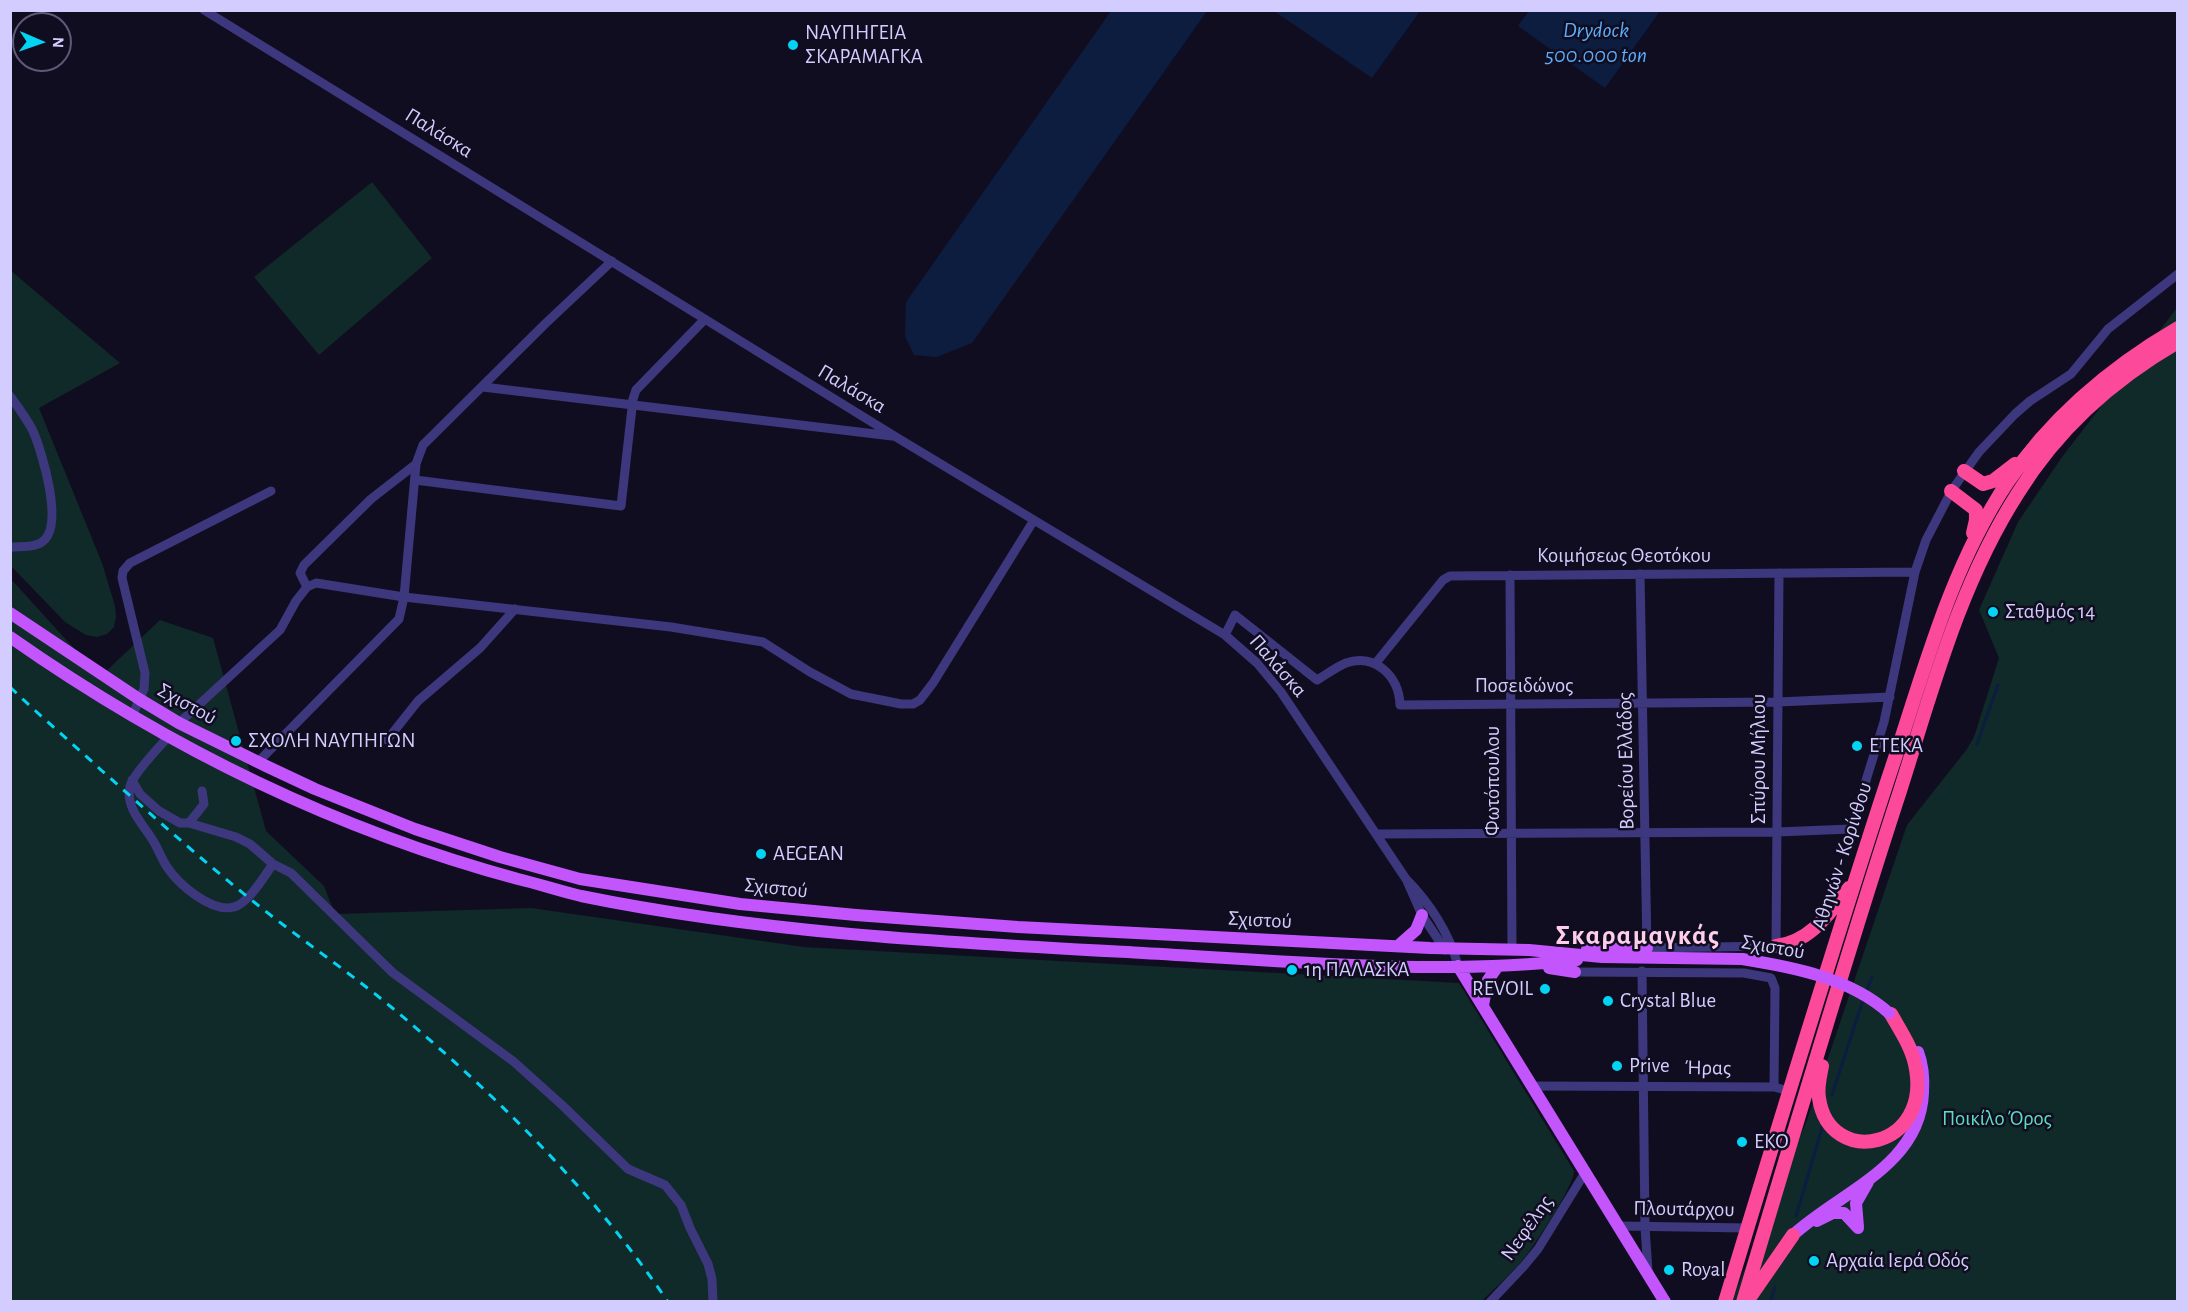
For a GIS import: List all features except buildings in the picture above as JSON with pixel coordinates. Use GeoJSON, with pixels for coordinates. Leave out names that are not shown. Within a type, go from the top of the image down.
{"type":"FeatureCollection","features":[{"type":"Feature","properties":{"kind":"highway","name":"Αθηνών - Κορίνθου"},"geometry":{"type":"LineString","coordinates":[[1725,1302],[1789,1091],[1930,647],[1968,554],[2007,483],[2029,454],[2069,410],[2113,371],[2178,328]]}},
{"type":"Feature","properties":{"kind":"highway","name":"Αθηνών - Κορίνθου"},"geometry":{"type":"LineString","coordinates":[[1745,1302],[1829,1016],[1943,651],[1966,592],[1998,526],[2019,491],[2074,421],[2138,367],[2178,342]]}},
{"type":"Feature","properties":{"kind":"highway"},"geometry":{"type":"LineString","coordinates":[[1964,471],[1979,483],[1989,483],[2029,454]]}},
{"type":"Feature","properties":{"kind":"highway"},"geometry":{"type":"LineString","coordinates":[[1951,491],[1976,510],[1968,554]]}},
{"type":"Feature","properties":{"kind":"highway"},"geometry":{"type":"LineString","coordinates":[[1776,946],[1788,944],[1809,933],[1831,911],[1855,881]]}},
{"type":"Feature","properties":{"kind":"highway"},"geometry":{"type":"LineString","coordinates":[[1829,1016],[1818,1089],[1820,1105],[1835,1129],[1852,1139],[1866,1142],[1880,1141],[1894,1135],[1908,1121],[1915,1104],[1917,1083],[1915,1064],[1909,1046],[1890,1013]]}},
{"type":"Feature","properties":{"kind":"highway"},"geometry":{"type":"LineString","coordinates":[[1745,1302],[1793,1235]]}},
{"type":"Feature","properties":{"kind":"main road","name":"Σχιστού"},"geometry":{"type":"LineString","coordinates":[[10,613],[139,699],[179,723],[258,762],[368,811],[458,843],[580,879],[740,904],[891,918],[1018,927],[1529,950],[1602,957],[1742,959],[1784,966],[1863,994],[1890,1013],[1908,1031],[1919,1056],[1923,1075],[1922,1108],[1917,1126],[1906,1145],[1871,1177]]}},
{"type":"Feature","properties":{"kind":"main road","name":"Σχιστού"},"geometry":{"type":"LineString","coordinates":[[10,637],[169,736],[308,806],[370,831],[494,872],[576,895],[787,927],[1016,947],[1368,966],[1530,965],[1602,957]]}},
{"type":"Feature","properties":{"kind":"main road"},"geometry":{"type":"LineString","coordinates":[[1398,945],[1416,930],[1422,915]]}},
{"type":"Feature","properties":{"kind":"main road"},"geometry":{"type":"LineString","coordinates":[[1529,950],[1647,948]]}},
{"type":"Feature","properties":{"kind":"main road"},"geometry":{"type":"LineString","coordinates":[[1530,965],[1575,972]]}},
{"type":"Feature","properties":{"kind":"main road"},"geometry":{"type":"LineString","coordinates":[[1458,966],[1665,1302]]}},
{"type":"Feature","properties":{"kind":"main road"},"geometry":{"type":"LineString","coordinates":[[1483,1005],[1488,980],[1498,966]]}},
{"type":"Feature","properties":{"kind":"main road"},"geometry":{"type":"LineString","coordinates":[[1793,1235],[1814,1216],[1871,1177]]}},
{"type":"Feature","properties":{"kind":"main road"},"geometry":{"type":"LineString","coordinates":[[1793,1235],[1837,1213],[1847,1215],[1858,1228],[1856,1203],[1871,1177]]}},
{"type":"Feature","properties":{"kind":"street","name":"Παλάσκα"},"geometry":{"type":"LineString","coordinates":[[204,10],[704,320],[1225,635],[1257,663],[1270,678],[1406,879],[1422,915],[1448,948]]}},
{"type":"Feature","properties":{"kind":"street"},"geometry":{"type":"LineString","coordinates":[[258,762],[399,619],[404,597],[416,465],[423,445],[612,261]]}},
{"type":"Feature","properties":{"kind":"street"},"geometry":{"type":"LineString","coordinates":[[1377,834],[1777,832],[1851,829],[1890,698],[1903,623],[1915,572],[1926,540],[1951,491],[1979,452],[2015,414],[2030,401],[2071,374],[2108,329],[2178,274]]}},
{"type":"Feature","properties":{"kind":"street"},"geometry":{"type":"LineString","coordinates":[[415,480],[621,506],[636,390],[704,320]]}},
{"type":"Feature","properties":{"kind":"street"},"geometry":{"type":"LineString","coordinates":[[483,387],[896,437]]}},
{"type":"Feature","properties":{"kind":"street"},"geometry":{"type":"LineString","coordinates":[[10,396],[33,431],[50,487],[52,524],[49,535],[42,542],[32,546],[10,547]]}},
{"type":"Feature","properties":{"kind":"street"},"geometry":{"type":"LineString","coordinates":[[307,587],[300,573],[304,565],[371,499],[416,465]]}},
{"type":"Feature","properties":{"kind":"street"},"geometry":{"type":"LineString","coordinates":[[133,714],[144,689],[145,673],[122,578],[123,571],[130,563],[271,491]]}},
{"type":"Feature","properties":{"kind":"street"},"geometry":{"type":"LineString","coordinates":[[179,723],[280,630],[293,605],[307,587],[316,583],[404,597],[671,627],[763,642],[810,672],[851,694],[912,704],[920,700],[933,683],[1034,520]]}},
{"type":"Feature","properties":{"kind":"street","name":"Κοιμήσεως Θεοτόκου"},"geometry":{"type":"LineString","coordinates":[[1375,664],[1446,577],[1915,572]]}},
{"type":"Feature","properties":{"kind":"street","name":"Σπύρου Μήλιου"},"geometry":{"type":"LineString","coordinates":[[1776,946],[1779,573]]}},
{"type":"Feature","properties":{"kind":"street","name":"Βορείου Ελλάδος"},"geometry":{"type":"LineString","coordinates":[[1640,574],[1647,948]]}},
{"type":"Feature","properties":{"kind":"street","name":"Φωτόπουλου"},"geometry":{"type":"LineString","coordinates":[[1510,575],[1512,950]]}},
{"type":"Feature","properties":{"kind":"street"},"geometry":{"type":"LineString","coordinates":[[387,740],[418,701],[480,648],[516,609]]}},
{"type":"Feature","properties":{"kind":"street"},"geometry":{"type":"LineString","coordinates":[[1225,635],[1235,615],[1317,680],[1348,662],[1363,661],[1375,664]]}},
{"type":"Feature","properties":{"kind":"street","name":"Ποσειδώνος"},"geometry":{"type":"LineString","coordinates":[[1375,664],[1393,679],[1399,693],[1400,705],[1778,702],[1890,698]]}},
{"type":"Feature","properties":{"kind":"street"},"geometry":{"type":"LineString","coordinates":[[169,736],[132,780],[130,790],[132,812],[169,870],[206,903],[228,908],[239,906],[273,864]]}},
{"type":"Feature","properties":{"kind":"street"},"geometry":{"type":"LineString","coordinates":[[132,780],[147,802],[180,823],[189,823],[236,837],[250,844],[273,864],[291,873],[392,972],[522,1069],[562,1104],[628,1169],[665,1185],[681,1205],[708,1264],[712,1279],[713,1302]]}},
{"type":"Feature","properties":{"kind":"street"},"geometry":{"type":"LineString","coordinates":[[189,823],[204,804],[202,791]]}},
{"type":"Feature","properties":{"kind":"street","name":"Παλάσκα"},"geometry":{"type":"LineString","coordinates":[[1406,879],[1419,892],[1458,966]]}},
{"type":"Feature","properties":{"kind":"street","name":"Σχιστού"},"geometry":{"type":"LineString","coordinates":[[1647,948],[1776,946]]}},
{"type":"Feature","properties":{"kind":"street","name":"Σχιστού"},"geometry":{"type":"LineString","coordinates":[[1575,972],[1744,973],[1771,978],[1775,988],[1774,1087]]}},
{"type":"Feature","properties":{"kind":"street"},"geometry":{"type":"LineString","coordinates":[[1642,972],[1645,1227],[1648,1273]]}},
{"type":"Feature","properties":{"kind":"street","name":"Ήρας"},"geometry":{"type":"LineString","coordinates":[[1533,1086],[1774,1087],[1789,1091]]}},
{"type":"Feature","properties":{"kind":"street","name":"Νεφέλης"},"geometry":{"type":"LineString","coordinates":[[1497,1299],[1538,1249],[1586,1171]]}},
{"type":"Feature","properties":{"kind":"street","name":"Πλουτάρχου"},"geometry":{"type":"LineString","coordinates":[[1620,1226],[1748,1228]]}},
{"type":"Feature","properties":{"kind":"green space"},"geometry":{"type":"Polygon","coordinates":[[[372,182],[432,258],[319,355],[254,277],[372,182]]]}},
{"type":"Feature","properties":{"kind":"green space"},"geometry":{"type":"Polygon","coordinates":[[[10,270],[120,363],[39,408],[102,563],[115,606],[114,627],[107,634],[97,637],[86,635],[65,622],[11,566],[10,270]]]}},
{"type":"Feature","properties":{"kind":"green space","name":"Ποικίλο Όρος"},"geometry":{"type":"Polygon","coordinates":[[[2177,308],[2177,1301],[1731,1302],[1807,1120],[1907,825],[1974,737],[1999,658],[1979,610],[2018,522],[2062,457],[2177,308]]]}},
{"type":"Feature","properties":{"kind":"green space"},"geometry":{"type":"Polygon","coordinates":[[[10,578],[100,677],[160,620],[213,638],[266,831],[324,886],[335,914],[531,908],[804,947],[1459,983],[1574,1171],[1572,1179],[1552,1217],[1522,1261],[1482,1301],[11,1301],[10,578]]]}},
{"type":"Feature","properties":{"kind":"water"},"geometry":{"type":"Polygon","coordinates":[[[1111,11],[1207,11],[972,343],[937,357],[914,355],[905,336],[906,302],[1111,11]]]}},
{"type":"Feature","properties":{"kind":"water"},"geometry":{"type":"Polygon","coordinates":[[[1274,11],[1420,11],[1372,78],[1274,11]]]}},
{"type":"Feature","properties":{"kind":"water","name":"Drydock 500.000 ton"},"geometry":{"type":"Polygon","coordinates":[[[1529,11],[1660,11],[1605,88],[1518,26],[1529,11]]]}},
{"type":"Feature","properties":{"kind":"waterway"},"geometry":{"type":"LineString","coordinates":[[1977,744],[1998,685]]}},
{"type":"Feature","properties":{"kind":"waterway"},"geometry":{"type":"LineString","coordinates":[[1866,993],[1872,977]]}},
{"type":"Feature","properties":{"kind":"waterway"},"geometry":{"type":"LineString","coordinates":[[1832,1095],[1863,1000]]}},
{"type":"Feature","properties":{"kind":"waterway"},"geometry":{"type":"LineString","coordinates":[[1796,1216],[1823,1125]]}},
{"type":"Feature","properties":{"kind":"waterway"},"geometry":{"type":"LineString","coordinates":[[1770,1302],[1775,1287]]}},
{"type":"Feature","properties":{"kind":"railway"},"geometry":{"type":"LineString","coordinates":[[10,687],[219,873],[379,997],[470,1076],[576,1184],[639,1261],[668,1302]]}},
{"type":"Feature","properties":{"kind":"place","name":"ΝΑΥΠΗΓΕΙΑ ΣΚΑΡΑΜΑΓΚΑ"},"geometry":{"type":"Point","coordinates":[793,45]}},
{"type":"Feature","properties":{"kind":"place","name":"Σταθμός 14"},"geometry":{"type":"Point","coordinates":[1993,612]}},
{"type":"Feature","properties":{"kind":"place","name":"ΣΧΟΛΗ ΝΑΥΠΗΓΩΝ"},"geometry":{"type":"Point","coordinates":[236,741]}},
{"type":"Feature","properties":{"kind":"place","name":"ETEKA"},"geometry":{"type":"Point","coordinates":[1857,746]}},
{"type":"Feature","properties":{"kind":"place","name":"AEGEAN"},"geometry":{"type":"Point","coordinates":[761,854]}},
{"type":"Feature","properties":{"kind":"place","name":"1η ΠΑΛΑΣΚΑ"},"geometry":{"type":"Point","coordinates":[1292,970]}},
{"type":"Feature","properties":{"kind":"place","name":"REVOIL"},"geometry":{"type":"Point","coordinates":[1545,989]}},
{"type":"Feature","properties":{"kind":"place","name":"Crystal Blue"},"geometry":{"type":"Point","coordinates":[1608,1001]}},
{"type":"Feature","properties":{"kind":"place","name":"Prive"},"geometry":{"type":"Point","coordinates":[1617,1066]}},
{"type":"Feature","properties":{"kind":"place","name":"EKO"},"geometry":{"type":"Point","coordinates":[1742,1142]}},
{"type":"Feature","properties":{"kind":"place","name":"Αρχαία Ιερά Οδός"},"geometry":{"type":"Point","coordinates":[1814,1261]}},
{"type":"Feature","properties":{"kind":"place","name":"Royal"},"geometry":{"type":"Point","coordinates":[1669,1270]}},
{"type":"Feature","properties":{"kind":"district","name":"Σκαραμαγκάς"},"geometry":{"type":"Point","coordinates":[1638,936]}}]}
